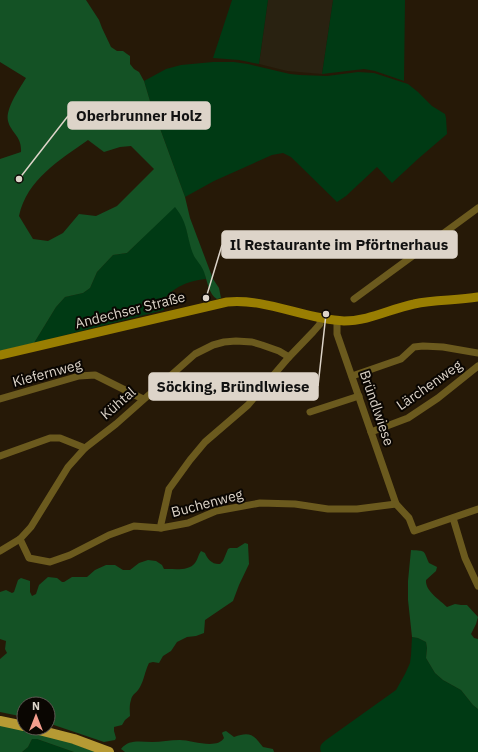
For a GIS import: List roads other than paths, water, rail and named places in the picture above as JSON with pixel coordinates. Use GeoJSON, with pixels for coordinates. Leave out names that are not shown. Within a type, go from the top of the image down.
{"type":"FeatureCollection","features":[{"type":"Feature","properties":{"kind":"main road"},"geometry":{"type":"LineString","coordinates":[[0,721],[16,724]]}},
{"type":"Feature","properties":{"kind":"main road"},"geometry":{"type":"LineString","coordinates":[[56,734],[74,739],[109,752]]}},
{"type":"Feature","properties":{"kind":"street"},"geometry":{"type":"LineString","coordinates":[[354,299],[478,208]]}},
{"type":"Feature","properties":{"kind":"street","name":"Andechser Straße"},"geometry":{"type":"LineString","coordinates":[[0,355],[227,302],[240,301],[254,303],[320,318],[337,320],[367,319],[416,303],[478,298]]}},
{"type":"Feature","properties":{"kind":"street"},"geometry":{"type":"LineString","coordinates":[[161,528],[169,489],[190,460],[205,442],[248,405],[289,357],[314,332],[320,324],[320,318]]}},
{"type":"Feature","properties":{"kind":"street","name":"Bründlwiese"},"geometry":{"type":"LineString","coordinates":[[337,320],[337,334],[396,504]]}},
{"type":"Feature","properties":{"kind":"street","name":"Kühtal"},"geometry":{"type":"LineString","coordinates":[[0,551],[20,539],[30,527],[68,467],[85,448],[116,424],[195,354],[204,348],[224,342],[236,341],[252,342],[279,351],[289,357]]}},
{"type":"Feature","properties":{"kind":"street"},"geometry":{"type":"LineString","coordinates":[[352,376],[401,359],[414,347],[443,347],[478,353]]}},
{"type":"Feature","properties":{"kind":"street","name":"Lärchenweg"},"geometry":{"type":"LineString","coordinates":[[371,432],[408,418],[438,398],[478,366]]}},
{"type":"Feature","properties":{"kind":"street","name":"Kiefernweg"},"geometry":{"type":"LineString","coordinates":[[0,400],[90,374],[143,399]]}},
{"type":"Feature","properties":{"kind":"street"},"geometry":{"type":"LineString","coordinates":[[310,412],[359,396]]}},
{"type":"Feature","properties":{"kind":"street"},"geometry":{"type":"LineString","coordinates":[[0,456],[50,438],[60,438],[85,448]]}},
{"type":"Feature","properties":{"kind":"street","name":"Buchenweg"},"geometry":{"type":"LineString","coordinates":[[20,539],[29,558],[50,562],[70,555],[108,535],[134,526],[161,528],[188,523],[216,511],[260,503],[295,504],[328,509],[357,509],[396,504]]}},
{"type":"Feature","properties":{"kind":"street"},"geometry":{"type":"LineString","coordinates":[[396,504],[408,518],[414,531],[478,509]]}},
{"type":"Feature","properties":{"kind":"street"},"geometry":{"type":"LineString","coordinates":[[453,518],[465,558],[478,586]]}},
{"type":"Feature","properties":{"kind":"place","name":"Oberbrunner Holz"},"geometry":{"type":"Point","coordinates":[19,179]}},
{"type":"Feature","properties":{"kind":"place","name":"Il Restaurante im Pförtnerhaus"},"geometry":{"type":"Point","coordinates":[206,298]}},
{"type":"Feature","properties":{"kind":"place","name":"Söcking, Bründlwiese"},"geometry":{"type":"Point","coordinates":[326,314]}}]}
